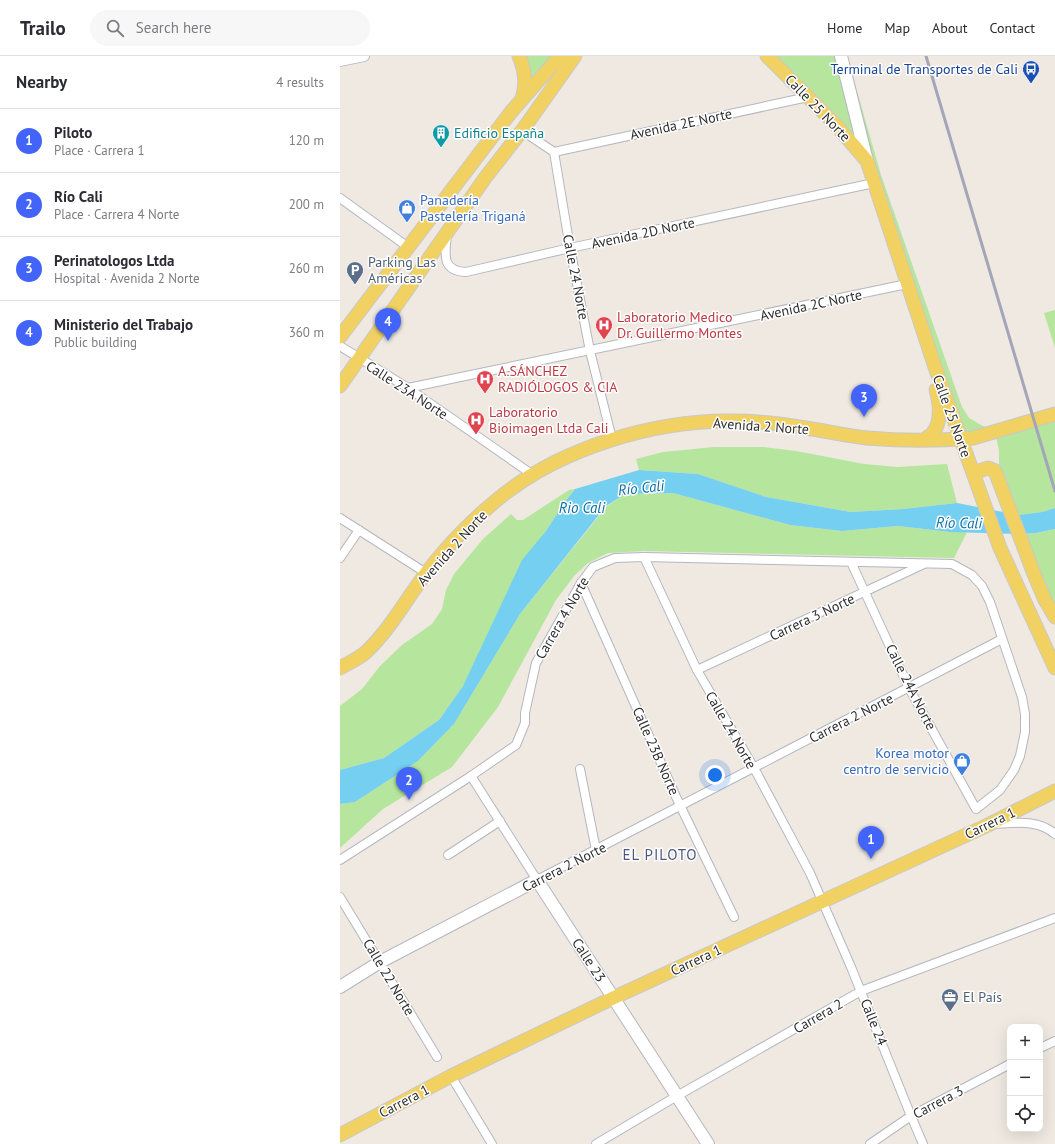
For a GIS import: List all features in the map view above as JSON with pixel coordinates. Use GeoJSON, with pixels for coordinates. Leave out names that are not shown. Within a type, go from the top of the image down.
{"type":"FeatureCollection","features":[{"type":"Feature","properties":{"kind":"main road"},"geometry":{"type":"LineString","coordinates":[[519,56],[524,69],[525,83],[521,100]]}},
{"type":"Feature","properties":{"kind":"main road","name":"Calle 25 Norte"},"geometry":{"type":"LineString","coordinates":[[767,56],[837,126],[867,161]]}},
{"type":"Feature","properties":{"kind":"main road","name":"Calle 25 Norte"},"geometry":{"type":"LineString","coordinates":[[841,56],[867,161],[960,439],[1000,548],[1054,666]]}},
{"type":"Feature","properties":{"kind":"main road"},"geometry":{"type":"LineString","coordinates":[[340,337],[521,100],[572,57]]}},
{"type":"Feature","properties":{"kind":"main road"},"geometry":{"type":"LineString","coordinates":[[340,386],[485,178],[524,128],[572,57]]}},
{"type":"Feature","properties":{"kind":"main road"},"geometry":{"type":"LineString","coordinates":[[924,440],[932,434],[938,417],[939,398],[935,386],[935,367]]}},
{"type":"Feature","properties":{"kind":"main road","name":"Avenida 2 Norte"},"geometry":{"type":"LineString","coordinates":[[340,668],[364,654],[383,634],[426,573],[470,524],[499,498],[534,475],[568,456],[612,439],[654,429],[706,422],[734,421],[803,427],[866,438],[904,440],[960,439],[973,438],[1055,414]]}},
{"type":"Feature","properties":{"kind":"main road"},"geometry":{"type":"LineString","coordinates":[[974,476],[988,468],[994,471],[998,477],[1021,542],[1045,600],[1055,617]]}},
{"type":"Feature","properties":{"kind":"main road","name":"Carrera 1"},"geometry":{"type":"LineString","coordinates":[[340,1135],[451,1076],[613,998],[988,825],[1055,791]]}},
{"type":"Feature","properties":{"kind":"main road"},"geometry":{"type":"LineString","coordinates":[[1041,799],[1055,802]]}},
{"type":"Feature","properties":{"kind":"main road","name":"Carrera 2 Norte"},"geometry":{"type":"LineString","coordinates":[[340,987],[380,962],[537,880]]}},
{"type":"Feature","properties":{"kind":"main road","name":"Calle 23"},"geometry":{"type":"LineString","coordinates":[[537,880],[708,1144]]}},
{"type":"Feature","properties":{"kind":"street"},"geometry":{"type":"LineString","coordinates":[[340,61],[364,56]]}},
{"type":"Feature","properties":{"kind":"street","name":"Avenida 2E Norte"},"geometry":{"type":"LineString","coordinates":[[554,152],[808,97]]}},
{"type":"Feature","properties":{"kind":"street"},"geometry":{"type":"LineString","coordinates":[[524,128],[530,136],[554,152]]}},
{"type":"Feature","properties":{"kind":"street","name":"Calle 24 Norte"},"geometry":{"type":"LineString","coordinates":[[554,152],[570,248],[590,351],[612,439]]}},
{"type":"Feature","properties":{"kind":"street","name":"Avenida 2D Norte"},"geometry":{"type":"LineString","coordinates":[[448,232],[445,253],[448,266],[459,272],[474,271],[570,248],[874,183]]}},
{"type":"Feature","properties":{"kind":"street"},"geometry":{"type":"LineString","coordinates":[[340,198],[408,247]]}},
{"type":"Feature","properties":{"kind":"street","name":"Avenida 2C Norte"},"geometry":{"type":"LineString","coordinates":[[408,388],[907,284]]}},
{"type":"Feature","properties":{"kind":"street","name":"Calle 23A Norte"},"geometry":{"type":"LineString","coordinates":[[340,346],[408,388],[534,475]]}},
{"type":"Feature","properties":{"kind":"street"},"geometry":{"type":"LineString","coordinates":[[340,518],[426,573]]}},
{"type":"Feature","properties":{"kind":"street"},"geometry":{"type":"LineString","coordinates":[[340,558],[359,530]]}},
{"type":"Feature","properties":{"kind":"street","name":"Calle 24 Norte"},"geometry":{"type":"LineString","coordinates":[[644,557],[697,670],[754,768],[810,873],[822,901]]}},
{"type":"Feature","properties":{"kind":"street","name":"Carrera 4 Norte"},"geometry":{"type":"LineString","coordinates":[[340,860],[471,776],[516,745],[525,722],[525,713],[536,663],[581,583],[593,567],[615,558],[644,557],[926,563]]}},
{"type":"Feature","properties":{"kind":"street","name":"Calle 24A Norte"},"geometry":{"type":"LineString","coordinates":[[851,562],[909,688],[976,809]]}},
{"type":"Feature","properties":{"kind":"street"},"geometry":{"type":"LineString","coordinates":[[926,563],[952,564],[972,575],[982,586],[1002,639]]}},
{"type":"Feature","properties":{"kind":"street","name":"Carrera 3 Norte"},"geometry":{"type":"LineString","coordinates":[[697,670],[926,563]]}},
{"type":"Feature","properties":{"kind":"street","name":"Calle 23B Norte"},"geometry":{"type":"LineString","coordinates":[[581,583],[680,806],[734,917]]}},
{"type":"Feature","properties":{"kind":"street","name":"Carrera 2 Norte"},"geometry":{"type":"LineString","coordinates":[[537,880],[1002,639]]}},
{"type":"Feature","properties":{"kind":"street","name":"Carrera 1"},"geometry":{"type":"LineString","coordinates":[[976,809],[1000,790],[1010,776],[1020,756],[1025,732],[1025,714],[1022,697],[1002,639]]}},
{"type":"Feature","properties":{"kind":"street"},"geometry":{"type":"LineString","coordinates":[[580,769],[596,850]]}},
{"type":"Feature","properties":{"kind":"street","name":"Calle 23"},"geometry":{"type":"LineString","coordinates":[[471,776],[537,880]]}},
{"type":"Feature","properties":{"kind":"street"},"geometry":{"type":"LineString","coordinates":[[448,855],[500,821]]}},
{"type":"Feature","properties":{"kind":"street"},"geometry":{"type":"LineString","coordinates":[[988,825],[1019,822],[1036,824],[1049,829],[1055,834]]}},
{"type":"Feature","properties":{"kind":"street","name":"Calle 22 Norte"},"geometry":{"type":"LineString","coordinates":[[340,897],[436,1057]]}},
{"type":"Feature","properties":{"kind":"street","name":"Calle 24"},"geometry":{"type":"LineString","coordinates":[[822,901],[861,991],[923,1144]]}},
{"type":"Feature","properties":{"kind":"street","name":"Carrera 2"},"geometry":{"type":"LineString","coordinates":[[596,1144],[861,991],[1055,918]]}},
{"type":"Feature","properties":{"kind":"street"},"geometry":{"type":"LineString","coordinates":[[1043,1047],[1055,1041]]}},
{"type":"Feature","properties":{"kind":"street","name":"Carrera 3"},"geometry":{"type":"LineString","coordinates":[[870,1144],[911,1116],[1007,1066]]}},
{"type":"Feature","properties":{"kind":"street"},"geometry":{"type":"LineString","coordinates":[[451,1076],[492,1144]]}},
{"type":"Feature","properties":{"kind":"green space"},"geometry":{"type":"Polygon","coordinates":[[[519,56],[560,56],[521,101],[519,56]]]}},
{"type":"Feature","properties":{"kind":"green space"},"geometry":{"type":"Polygon","coordinates":[[[767,56],[847,56],[881,175],[962,407],[969,418],[995,431],[1055,414],[1055,508],[1042,512],[1018,515],[999,471],[999,450],[995,432],[960,439],[867,161],[767,56]]]}},
{"type":"Feature","properties":{"kind":"green space"},"geometry":{"type":"Polygon","coordinates":[[[1055,310],[1055,348],[1044,313],[1055,310]]]}},
{"type":"Feature","properties":{"kind":"green space"},"geometry":{"type":"Polygon","coordinates":[[[714,447],[763,447],[796,451],[864,464],[898,467],[947,464],[957,503],[903,509],[851,512],[766,497],[698,474],[639,470],[636,459],[663,452],[714,447]]]}},
{"type":"Feature","properties":{"kind":"green space"},"geometry":{"type":"Polygon","coordinates":[[[575,489],[546,531],[463,686],[439,720],[384,758],[340,770],[340,706],[362,689],[380,666],[402,645],[432,624],[442,609],[446,590],[454,574],[483,539],[511,514],[517,520],[523,520],[569,490],[575,489]]]}},
{"type":"Feature","properties":{"kind":"green space"},"geometry":{"type":"Polygon","coordinates":[[[673,493],[790,525],[842,531],[898,526],[950,532],[967,532],[954,558],[644,551],[608,553],[588,563],[574,576],[556,600],[498,707],[452,767],[383,809],[340,848],[340,804],[355,802],[418,761],[454,724],[520,614],[607,506],[625,494],[673,493]]]}},
{"type":"Feature","properties":{"kind":"green space"},"geometry":{"type":"Polygon","coordinates":[[[1055,529],[1055,617],[1021,534],[1037,533],[1055,529]]]}},
{"type":"Feature","properties":{"kind":"water","name":"Rio Cali"},"geometry":{"type":"Polygon","coordinates":[[[639,470],[698,474],[766,497],[851,512],[903,509],[957,503],[1018,515],[1042,512],[1055,508],[1055,529],[1021,534],[950,532],[898,526],[842,531],[790,525],[673,493],[625,494],[606,506],[520,614],[454,724],[418,761],[355,802],[340,804],[340,770],[384,758],[439,720],[463,686],[522,560],[546,531],[575,489],[639,470]]]}},
{"type":"Feature","properties":{"kind":"railway"},"geometry":{"type":"LineString","coordinates":[[926,56],[1055,491]]}},
{"type":"Feature","properties":{"kind":"place","name":"Terminal de Transportes de Cali"},"geometry":{"type":"Point","coordinates":[1031,84]}},
{"type":"Feature","properties":{"kind":"place","name":"Edificio España"},"geometry":{"type":"Point","coordinates":[441,148]}},
{"type":"Feature","properties":{"kind":"place","name":"Panadería Pastelería Triganá"},"geometry":{"type":"Point","coordinates":[407,223]}},
{"type":"Feature","properties":{"kind":"place","name":"Parking Las Américas"},"geometry":{"type":"Point","coordinates":[355,285]}},
{"type":"Feature","properties":{"kind":"place","name":"Laboratorio Medico Dr. Guillermo Montes"},"geometry":{"type":"Point","coordinates":[604,340]}},
{"type":"Feature","properties":{"kind":"place","name":"Ministerio del Trabajo"},"geometry":{"type":"Point","coordinates":[388,341]}},
{"type":"Feature","properties":{"kind":"place","name":"A.SÁNCHEZ RADIÓLOGOS & CIA"},"geometry":{"type":"Point","coordinates":[485,394]}},
{"type":"Feature","properties":{"kind":"place","name":"Perinatologos Ltda"},"geometry":{"type":"Point","coordinates":[864,417]}},
{"type":"Feature","properties":{"kind":"place","name":"Laboratorio Bioimagen Ltda Cali"},"geometry":{"type":"Point","coordinates":[476,435]}},
{"type":"Feature","properties":{"kind":"place","name":"Korea motor centro de servicio"},"geometry":{"type":"Point","coordinates":[962,776]}},
{"type":"Feature","properties":{"kind":"place","name":"Río Cali"},"geometry":{"type":"Point","coordinates":[409,800]}},
{"type":"Feature","properties":{"kind":"place","name":"Piloto"},"geometry":{"type":"Point","coordinates":[871,859]}},
{"type":"Feature","properties":{"kind":"place","name":"El País"},"geometry":{"type":"Point","coordinates":[950,1012]}},
{"type":"Feature","properties":{"kind":"district","name":"EL PILOTO"},"geometry":{"type":"Point","coordinates":[660,855]}}]}
